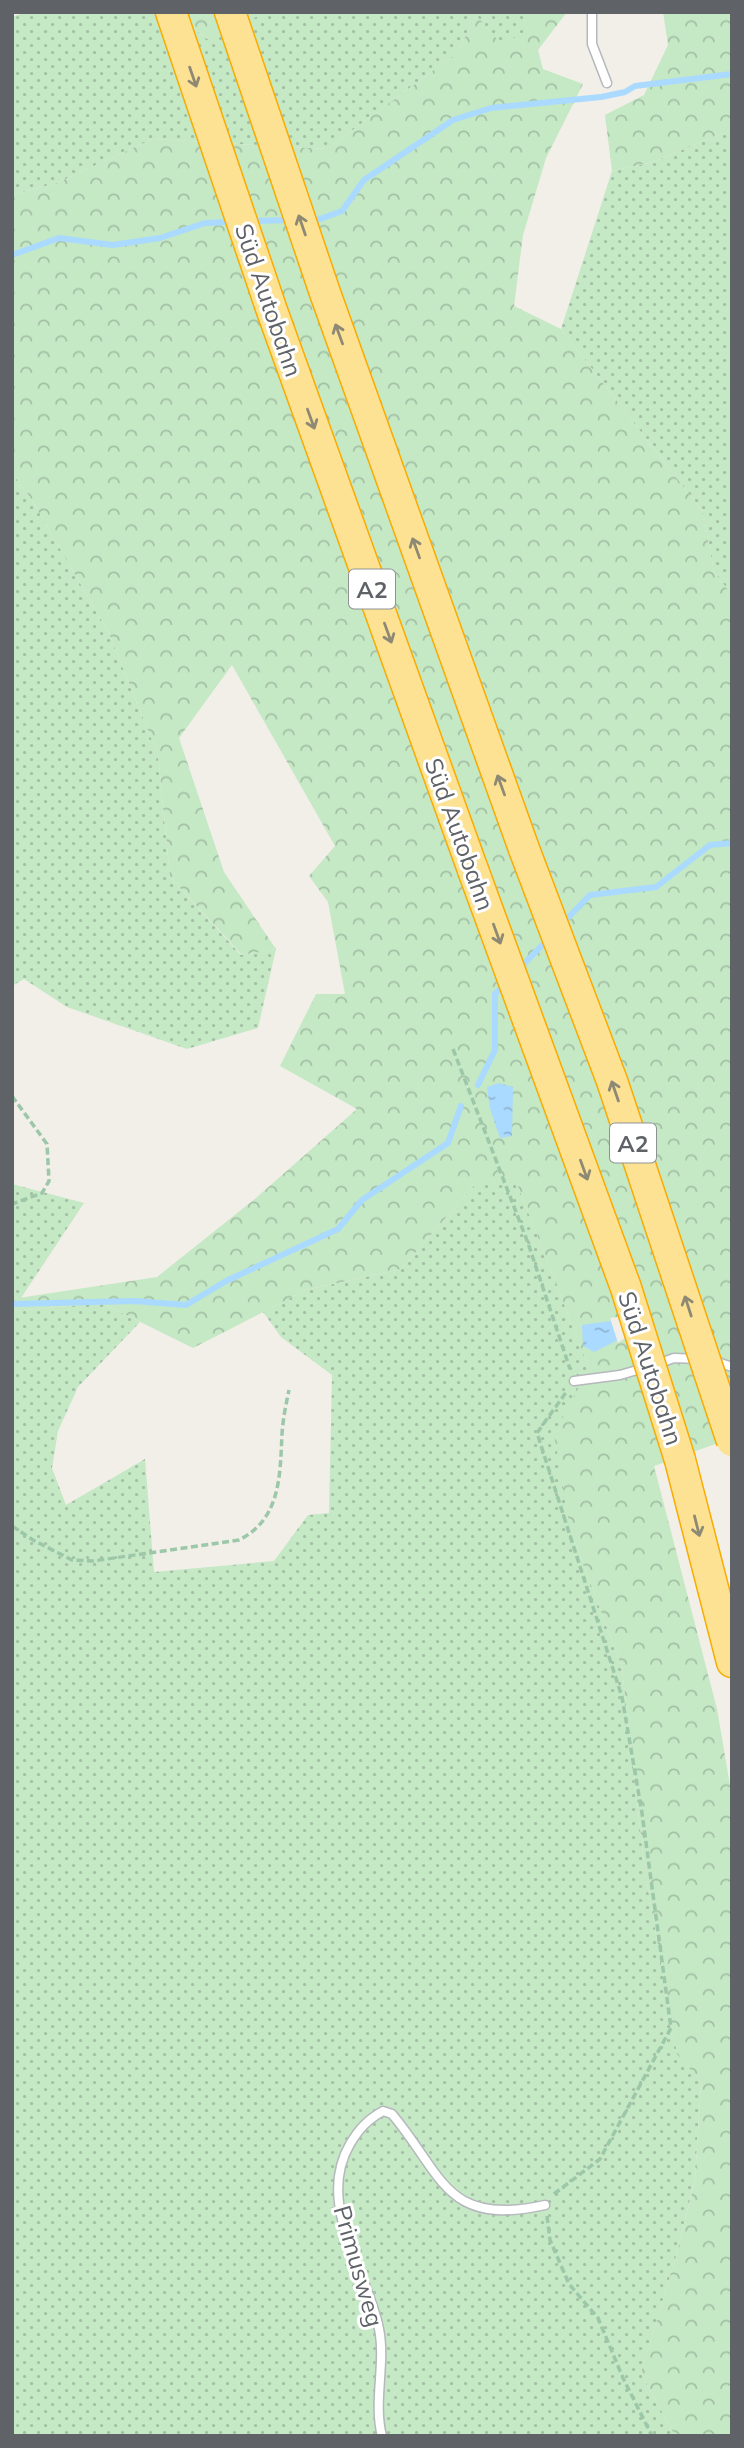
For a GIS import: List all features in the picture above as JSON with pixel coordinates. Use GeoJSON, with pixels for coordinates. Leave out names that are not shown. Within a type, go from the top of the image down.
{"type":"FeatureCollection","features":[{"type":"Feature","properties":{"kind":"highway","name":"Süd Autobahn"},"geometry":{"type":"LineString","coordinates":[[171,12],[271,308],[626,1288],[680,1460],[732,1662]]}},
{"type":"Feature","properties":{"kind":"highway","name":"A2"},"geometry":{"type":"LineString","coordinates":[[230,12],[324,290],[524,849],[612,1081],[732,1441]]}},
{"type":"Feature","properties":{"kind":"lane"},"geometry":{"type":"LineString","coordinates":[[592,12],[592,44],[607,83]]}},
{"type":"Feature","properties":{"kind":"lane"},"geometry":{"type":"LineString","coordinates":[[574,1381],[620,1375],[674,1358],[716,1360],[732,1367]]}},
{"type":"Feature","properties":{"kind":"lane","name":"Primusweg"},"geometry":{"type":"LineString","coordinates":[[382,2436],[379,2330],[365,2282],[350,2250],[338,2183],[342,2158],[362,2125],[383,2111],[392,2114],[434,2175],[460,2199],[480,2207],[507,2211],[545,2204]]}},
{"type":"Feature","properties":{"kind":"path"},"geometry":{"type":"LineString","coordinates":[[453,1049],[528,1243],[574,1381],[537,1433],[622,1697],[642,1813],[671,2028],[600,2159],[555,2192],[545,2204],[550,2241],[569,2284],[598,2318],[623,2378],[652,2436]]}},
{"type":"Feature","properties":{"kind":"path"},"geometry":{"type":"LineString","coordinates":[[12,1096],[47,1144],[49,1181],[42,1193],[12,1205]]}},
{"type":"Feature","properties":{"kind":"path"},"geometry":{"type":"LineString","coordinates":[[12,1526],[72,1560],[93,1561],[239,1540],[252,1534],[276,1496],[281,1474],[282,1431],[289,1390]]}},
{"type":"Feature","properties":{"kind":"green space"},"geometry":{"type":"Polygon","coordinates":[[[26,12],[175,12],[207,39],[264,12],[529,12],[527,32],[501,45],[476,15],[457,53],[327,149],[153,139],[57,183],[12,195],[12,17],[26,12]]]}},
{"type":"Feature","properties":{"kind":"green space"},"geometry":{"type":"Polygon","coordinates":[[[175,12],[264,12],[265,13],[207,39],[175,12]]]}},
{"type":"Feature","properties":{"kind":"green space"},"geometry":{"type":"Polygon","coordinates":[[[529,12],[567,12],[538,50],[543,69],[583,84],[546,158],[523,235],[514,306],[561,329],[703,512],[714,572],[732,595],[732,1438],[654,1466],[717,1709],[732,1797],[732,2436],[675,2436],[641,2373],[677,2253],[695,2180],[701,2082],[677,2054],[645,1872],[622,1668],[570,1528],[554,1434],[589,1368],[516,1181],[478,1181],[401,1269],[306,1290],[193,1348],[102,1303],[12,1311],[12,1299],[157,1277],[256,1198],[357,1109],[280,1066],[316,994],[345,994],[328,902],[309,876],[335,846],[232,665],[179,738],[224,872],[276,949],[242,955],[170,877],[158,755],[109,633],[30,497],[12,473],[12,195],[57,183],[153,139],[327,149],[457,53],[476,15],[501,44],[526,32],[529,12]]]}},
{"type":"Feature","properties":{"kind":"green space"},"geometry":{"type":"Polygon","coordinates":[[[663,12],[732,12],[732,129],[653,162],[612,171],[605,115],[644,95],[668,45],[663,12]]]}},
{"type":"Feature","properties":{"kind":"green space"},"geometry":{"type":"Polygon","coordinates":[[[732,129],[732,595],[714,572],[703,512],[561,329],[612,171],[653,162],[732,129]]]}},
{"type":"Feature","properties":{"kind":"green space"},"geometry":{"type":"Polygon","coordinates":[[[12,473],[30,497],[109,633],[158,755],[170,877],[241,955],[276,949],[258,1028],[187,1049],[67,1007],[24,979],[12,986],[12,473]]]}},
{"type":"Feature","properties":{"kind":"green space"},"geometry":{"type":"Polygon","coordinates":[[[478,1181],[516,1181],[589,1368],[576,1395],[570,1528],[622,1668],[645,1872],[677,2053],[701,2082],[695,2179],[677,2253],[641,2373],[675,2436],[12,2436],[12,1311],[102,1303],[140,1322],[78,1387],[58,1431],[52,1468],[66,1505],[145,1459],[154,1572],[274,1561],[308,1515],[329,1513],[332,1375],[281,1337],[263,1312],[306,1290],[401,1269],[478,1181]]]}},
{"type":"Feature","properties":{"kind":"green space"},"geometry":{"type":"Polygon","coordinates":[[[12,1184],[84,1203],[21,1298],[12,1299],[12,1184]]]}},
{"type":"Feature","properties":{"kind":"water"},"geometry":{"type":"Polygon","coordinates":[[[499,1083],[513,1087],[512,1136],[500,1138],[490,1109],[487,1087],[499,1083]]]}},
{"type":"Feature","properties":{"kind":"water"},"geometry":{"type":"Polygon","coordinates":[[[617,1320],[622,1338],[594,1352],[583,1346],[582,1325],[617,1320]]]}},
{"type":"Feature","properties":{"kind":"pier"},"geometry":{"type":"Polygon","coordinates":[[[618,1317],[625,1338],[618,1343],[610,1318],[618,1317]]]}},
{"type":"Feature","properties":{"kind":"waterway"},"geometry":{"type":"LineString","coordinates":[[309,219],[320,219],[342,211],[364,180],[453,120],[491,108],[601,97],[625,92],[635,86],[732,74]]}},
{"type":"Feature","properties":{"kind":"waterway"},"geometry":{"type":"LineString","coordinates":[[249,221],[291,220]]}},
{"type":"Feature","properties":{"kind":"waterway"},"geometry":{"type":"LineString","coordinates":[[12,255],[59,238],[113,245],[160,238],[205,223],[231,222]]}},
{"type":"Feature","properties":{"kind":"waterway"},"geometry":{"type":"LineString","coordinates":[[562,924],[590,895],[656,887],[710,845],[732,843]]}},
{"type":"Feature","properties":{"kind":"waterway"},"geometry":{"type":"LineString","coordinates":[[518,970],[550,937]]}},
{"type":"Feature","properties":{"kind":"waterway"},"geometry":{"type":"LineString","coordinates":[[478,1085],[495,1050],[495,994],[506,983]]}},
{"type":"Feature","properties":{"kind":"waterway"},"geometry":{"type":"LineString","coordinates":[[12,1304],[135,1301],[186,1305],[226,1281],[338,1229],[362,1200],[448,1143],[461,1106]]}}]}
